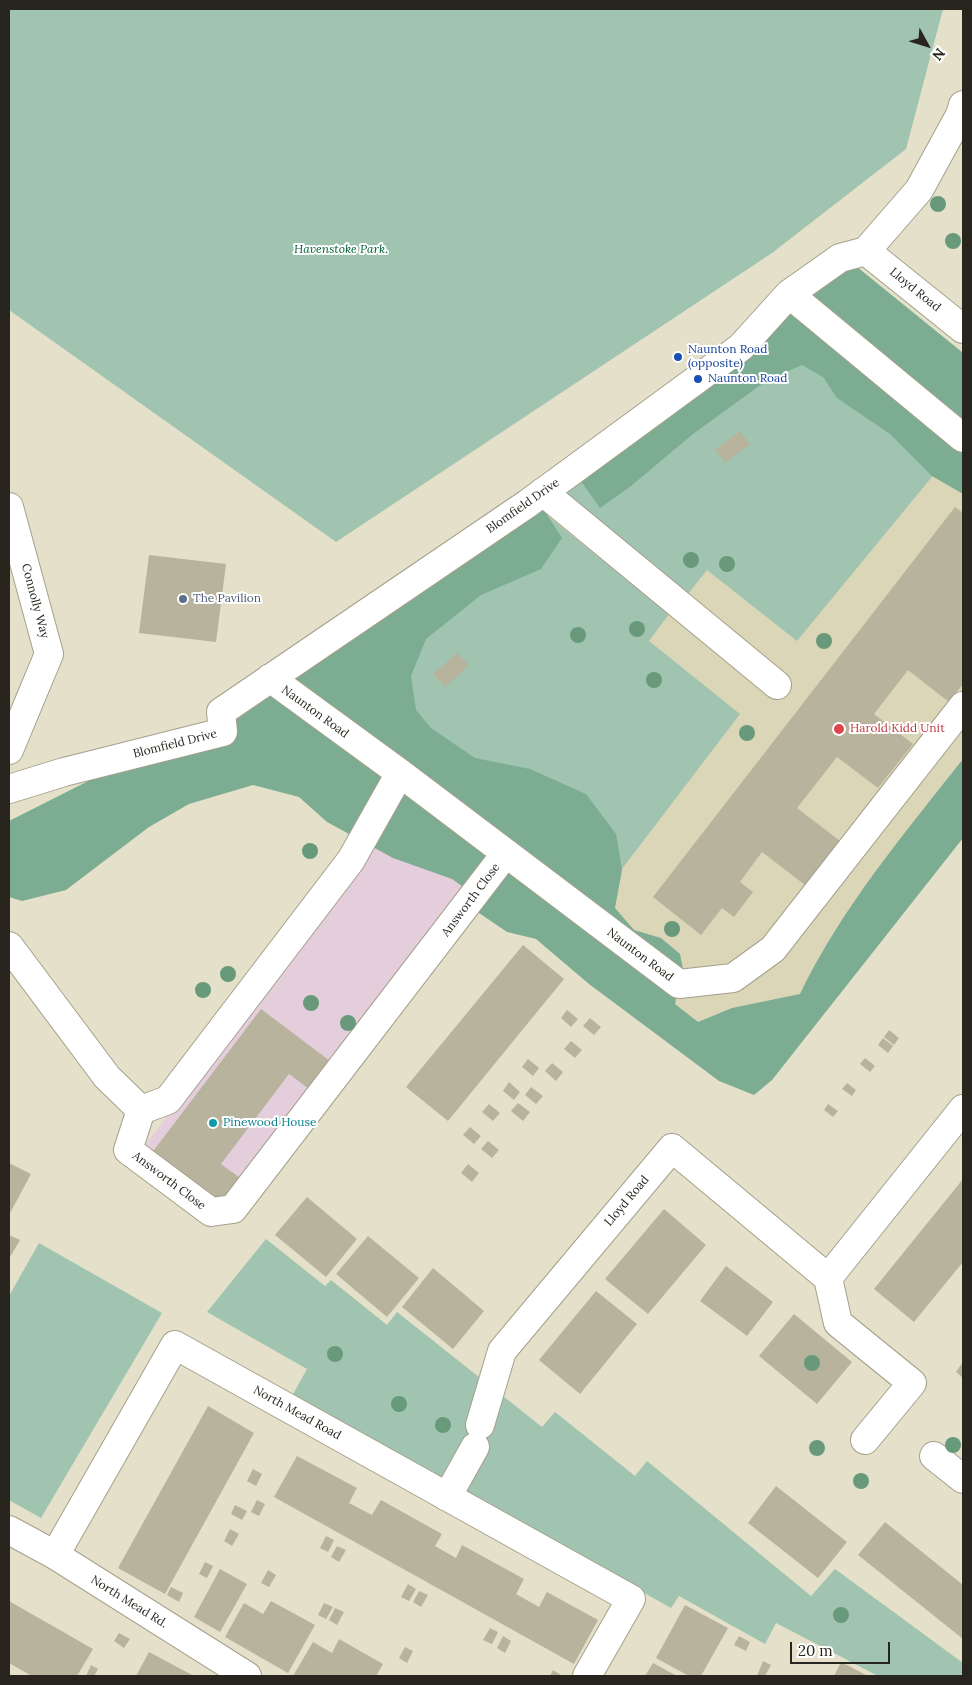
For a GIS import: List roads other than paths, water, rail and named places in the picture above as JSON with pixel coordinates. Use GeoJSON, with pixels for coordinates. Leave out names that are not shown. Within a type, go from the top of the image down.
{"type":"FeatureCollection","features":[{"type":"Feature","properties":{"kind":"street"},"geometry":{"type":"LineString","coordinates":[[866,251],[919,190],[960,116],[963,105]]}},
{"type":"Feature","properties":{"kind":"street","name":"Blomfield Drive"},"geometry":{"type":"LineString","coordinates":[[9,789],[64,772],[223,732],[221,712],[543,492],[741,347],[789,294],[840,258],[866,251]]}},
{"type":"Feature","properties":{"kind":"street","name":"Lloyd Road"},"geometry":{"type":"LineString","coordinates":[[866,251],[963,329]]}},
{"type":"Feature","properties":{"kind":"street"},"geometry":{"type":"LineString","coordinates":[[789,294],[963,438]]}},
{"type":"Feature","properties":{"kind":"street"},"geometry":{"type":"LineString","coordinates":[[543,492],[777,685]]}},
{"type":"Feature","properties":{"kind":"street","name":"Connolly Way"},"geometry":{"type":"LineString","coordinates":[[9,507],[50,654],[9,750]]}},
{"type":"Feature","properties":{"kind":"street","name":"Naunton Road"},"geometry":{"type":"LineString","coordinates":[[270,678],[400,773],[679,984],[733,978],[774,949],[963,706]]}},
{"type":"Feature","properties":{"kind":"street"},"geometry":{"type":"LineString","coordinates":[[9,946],[107,1077],[141,1110],[168,1100],[350,860],[400,773]]}},
{"type":"Feature","properties":{"kind":"street","name":"Answorth Close"},"geometry":{"type":"LineString","coordinates":[[141,1110],[128,1150],[211,1212],[233,1209],[506,853]]}},
{"type":"Feature","properties":{"kind":"street"},"geometry":{"type":"LineString","coordinates":[[865,1440],[912,1383],[838,1323],[828,1278],[962,1113]]}},
{"type":"Feature","properties":{"kind":"street","name":"Lloyd Road"},"geometry":{"type":"LineString","coordinates":[[447,1497],[478,1436],[502,1351],[672,1148],[828,1278]]}},
{"type":"Feature","properties":{"kind":"street","name":"North Mead Road"},"geometry":{"type":"LineString","coordinates":[[55,1555],[175,1345],[630,1599],[587,1676]]}},
{"type":"Feature","properties":{"kind":"street"},"geometry":{"type":"LineString","coordinates":[[934,1456],[963,1479]]}},
{"type":"Feature","properties":{"kind":"street","name":"North Mead Rd."},"geometry":{"type":"LineString","coordinates":[[9,1530],[55,1555],[247,1676]]}},
{"type":"Feature","properties":{"kind":"place","name":"Naunton Road (opposite)"},"geometry":{"type":"Point","coordinates":[678,357]}},
{"type":"Feature","properties":{"kind":"place","name":"Naunton Road"},"geometry":{"type":"Point","coordinates":[698,379]}},
{"type":"Feature","properties":{"kind":"place","name":"The Pavilion"},"geometry":{"type":"Point","coordinates":[183,599]}},
{"type":"Feature","properties":{"kind":"place","name":"Harold Kidd Unit"},"geometry":{"type":"Point","coordinates":[839,729]}},
{"type":"Feature","properties":{"kind":"place","name":"Pinewood House"},"geometry":{"type":"Point","coordinates":[213,1123]}},
{"type":"Feature","properties":{"kind":"park label","name":"Havenstoke Park."},"geometry":{"type":"Point","coordinates":[341,250]}}]}
